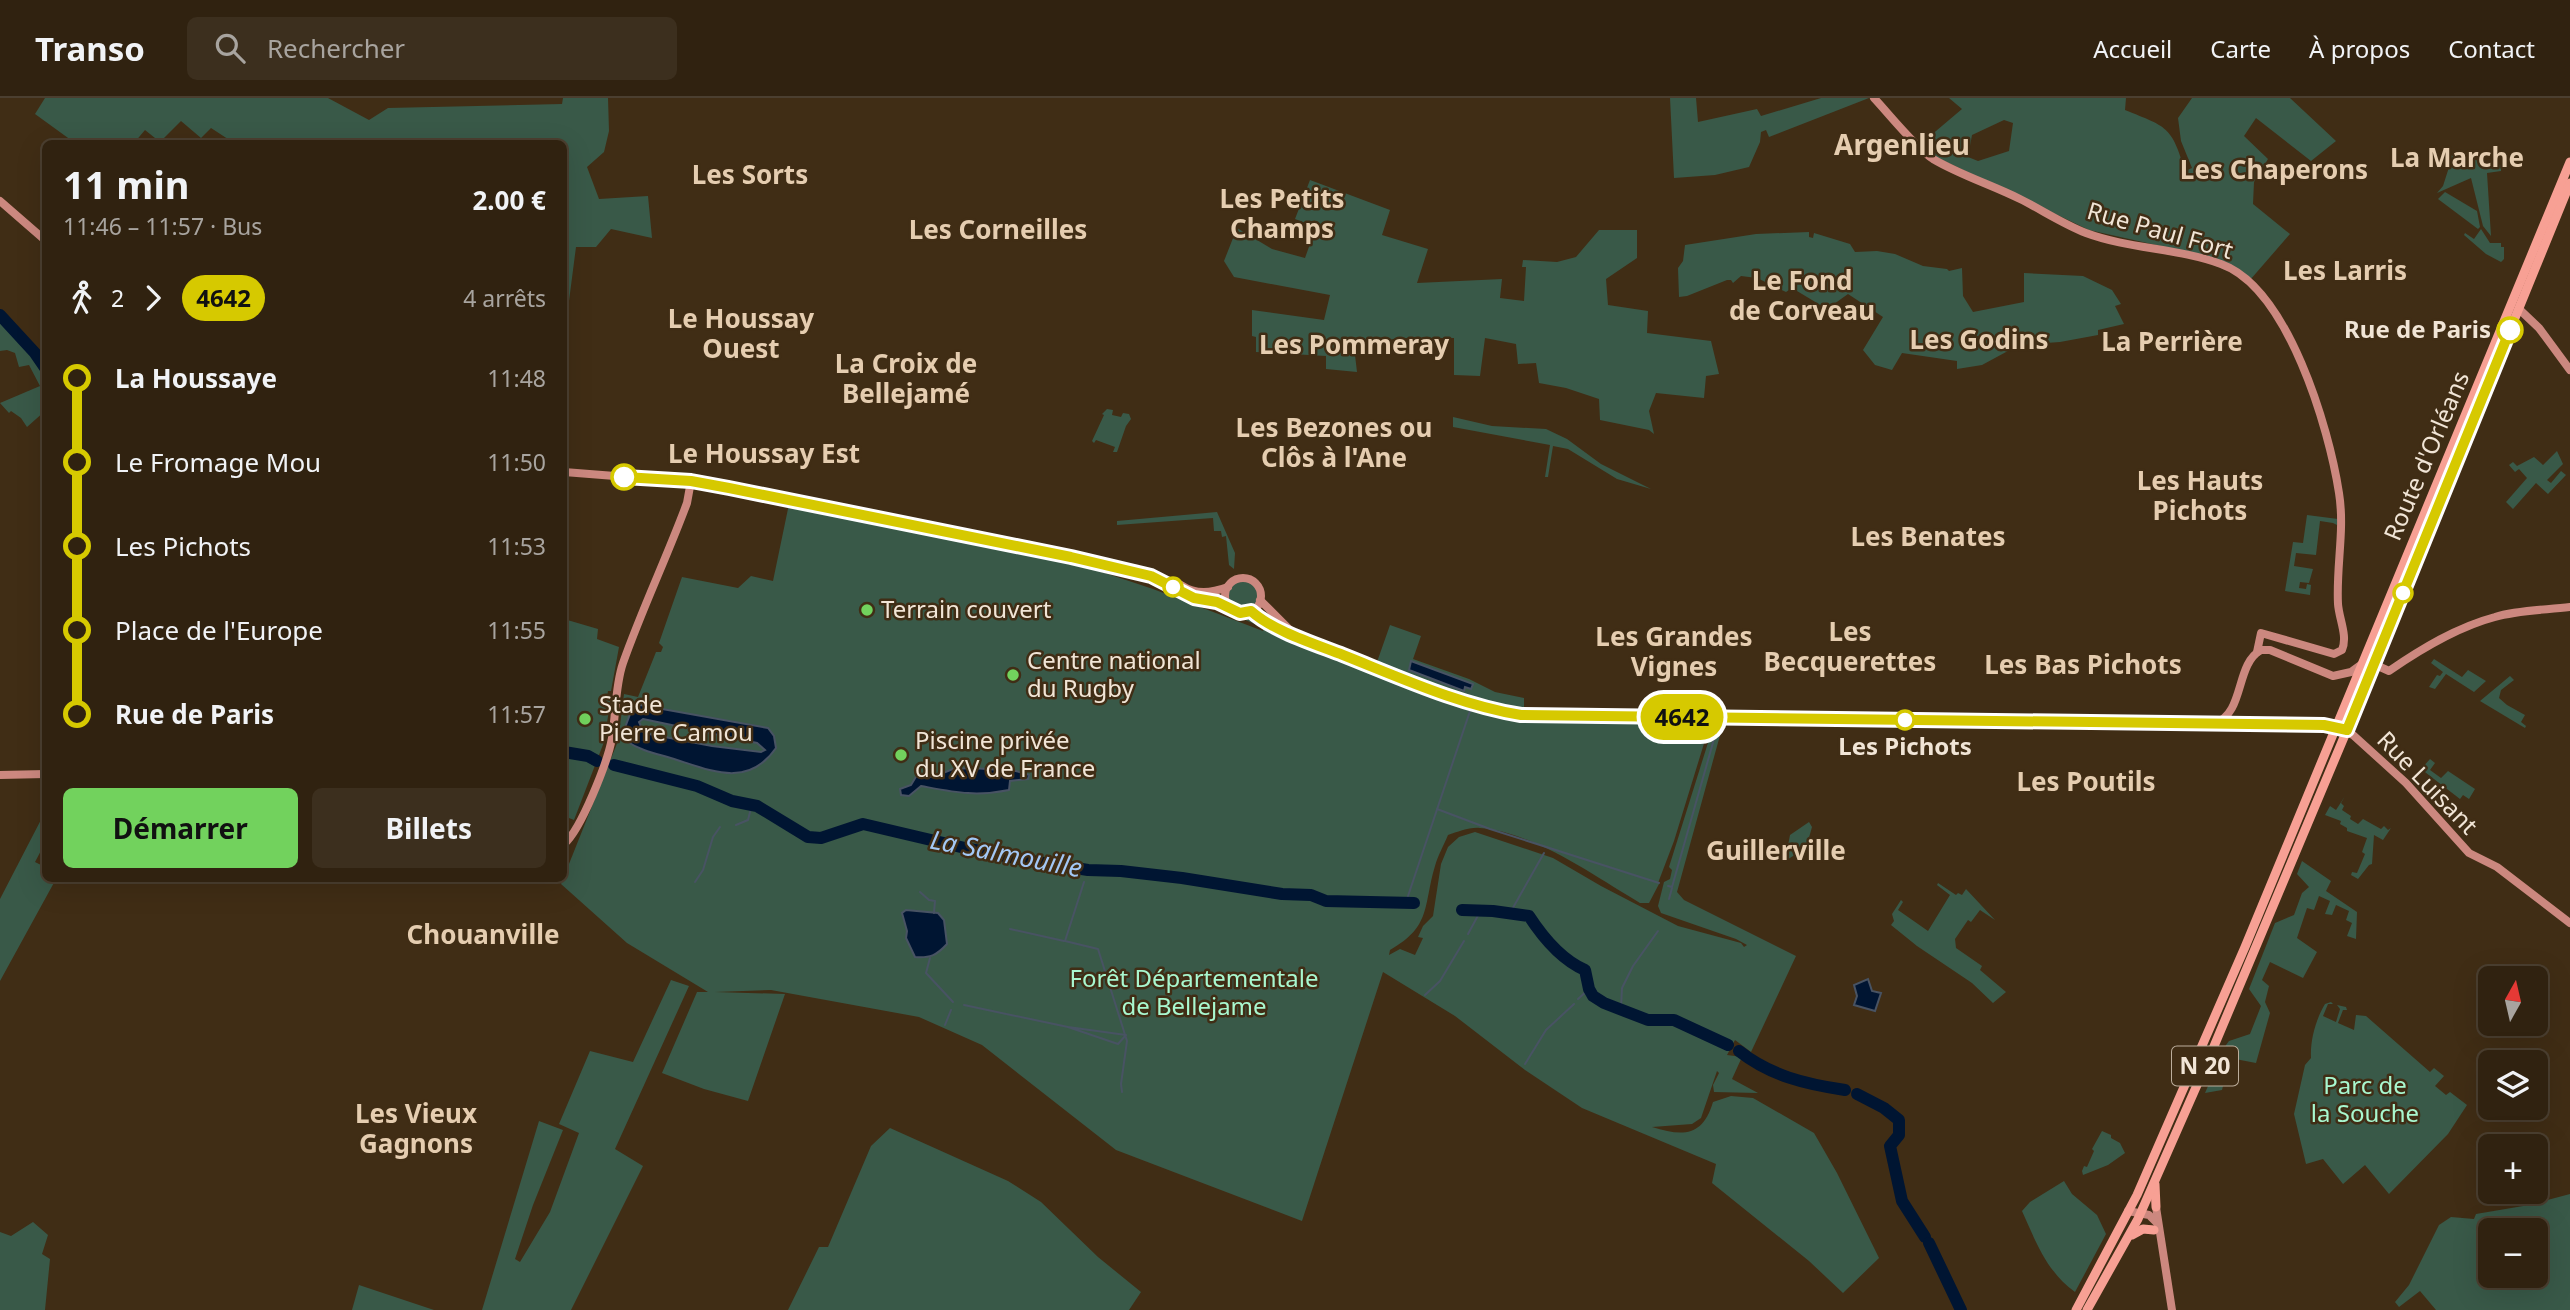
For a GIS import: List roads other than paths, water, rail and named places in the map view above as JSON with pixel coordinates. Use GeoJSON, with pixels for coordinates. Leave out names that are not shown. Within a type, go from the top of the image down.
{"type":"FeatureCollection","features":[{"type":"Feature","properties":{"kind":"main road","name":"Rue Paul Fort"},"geometry":{"type":"LineString","coordinates":[[1874,98],[1932,158],[2087,233],[2223,265],[2250,284],[2281,324],[2294,343],[2316,403],[2335,468],[2343,517],[2338,598],[2344,642],[2342,650],[2334,654],[2260,633],[2257,652]]}},
{"type":"Feature","properties":{"kind":"main road","name":"Route d'Orléans"},"geometry":{"type":"LineString","coordinates":[[2156,1150],[2245,947],[2570,162]]}},
{"type":"Feature","properties":{"kind":"main road","name":"Route d'Orléans"},"geometry":{"type":"LineString","coordinates":[[2156,1178],[2347,730],[2570,183]]}},
{"type":"Feature","properties":{"kind":"main road"},"geometry":{"type":"LineString","coordinates":[[0,201],[42,238]]}},
{"type":"Feature","properties":{"kind":"main road"},"geometry":{"type":"LineString","coordinates":[[2519,309],[2539,328],[2570,370]]}},
{"type":"Feature","properties":{"kind":"main road"},"geometry":{"type":"LineString","coordinates":[[567,472],[691,481],[1143,569],[1191,590],[1213,592],[1228,587],[1235,580],[1249,579],[1259,589],[1260,600],[1298,638]]}},
{"type":"Feature","properties":{"kind":"main road"},"geometry":{"type":"LineString","coordinates":[[567,841],[580,823],[607,757],[612,740],[622,667],[687,503],[691,481]]}},
{"type":"Feature","properties":{"kind":"main road"},"geometry":{"type":"LineString","coordinates":[[1071,557],[1151,576],[1194,598],[1217,602],[1240,613],[1251,611],[1260,600]]}},
{"type":"Feature","properties":{"kind":"main road"},"geometry":{"type":"LineString","coordinates":[[1228,587],[1225,598],[1230,608]]}},
{"type":"Feature","properties":{"kind":"main road"},"geometry":{"type":"LineString","coordinates":[[2208,724],[2222,720],[2231,708],[2257,652],[2270,650],[2333,676],[2351,672],[2362,664],[2389,671],[2447,636],[2496,616],[2570,607]]}},
{"type":"Feature","properties":{"kind":"main road"},"geometry":{"type":"LineString","coordinates":[[1251,611],[1288,635],[1471,704],[1521,715],[2208,724],[2335,727],[2347,730]]}},
{"type":"Feature","properties":{"kind":"main road"},"geometry":{"type":"LineString","coordinates":[[2231,708],[2232,717],[2237,722],[2259,725]]}},
{"type":"Feature","properties":{"kind":"main road","name":"Rue Luisant"},"geometry":{"type":"LineString","coordinates":[[2347,730],[2420,798],[2474,857],[2481,858],[2511,878],[2570,923]]}},
{"type":"Feature","properties":{"kind":"main road"},"geometry":{"type":"LineString","coordinates":[[0,775],[42,774]]}},
{"type":"Feature","properties":{"kind":"main road"},"geometry":{"type":"LineString","coordinates":[[2143,1218],[2141,1196],[2154,1166],[2156,1150]]}},
{"type":"Feature","properties":{"kind":"main road","name":"N 20"},"geometry":{"type":"LineString","coordinates":[[2076,1310],[2128,1211],[2156,1150]]}},
{"type":"Feature","properties":{"kind":"main road"},"geometry":{"type":"LineString","coordinates":[[2156,1178],[2156,1226],[2172,1310]]}},
{"type":"Feature","properties":{"kind":"main road","name":"N 20"},"geometry":{"type":"LineString","coordinates":[[2087,1310],[2128,1238],[2143,1218],[2156,1178]]}},
{"type":"Feature","properties":{"kind":"main road"},"geometry":{"type":"LineString","coordinates":[[2128,1211],[2143,1218]]}},
{"type":"Feature","properties":{"kind":"main road"},"geometry":{"type":"LineString","coordinates":[[2143,1218],[2150,1214],[2156,1226]]}},
{"type":"Feature","properties":{"kind":"main road"},"geometry":{"type":"LineString","coordinates":[[2128,1238],[2139,1230],[2156,1226]]}},
{"type":"Feature","properties":{"kind":"water"},"geometry":{"type":"Polygon","coordinates":[[[1411,661],[1473,684],[1471,689],[1465,687],[1464,691],[1409,670],[1411,661]]]}},
{"type":"Feature","properties":{"kind":"water"},"geometry":{"type":"Polygon","coordinates":[[[640,705],[768,728],[774,736],[776,748],[766,760],[743,772],[704,769],[626,741],[623,733],[632,709],[640,705]],[[643,719],[639,722],[644,733],[712,746],[761,752],[765,750],[757,743],[643,719]]]}},
{"type":"Feature","properties":{"kind":"water"},"geometry":{"type":"Polygon","coordinates":[[[953,769],[1016,771],[1029,775],[1028,779],[1010,781],[1009,790],[997,792],[965,793],[921,786],[909,796],[901,795],[900,789],[911,785],[917,775],[933,777],[953,769]]]}},
{"type":"Feature","properties":{"kind":"water"},"geometry":{"type":"Polygon","coordinates":[[[906,910],[938,913],[944,920],[947,944],[932,955],[915,957],[906,938],[902,913],[906,910]]]}},
{"type":"Feature","properties":{"kind":"water"},"geometry":{"type":"Polygon","coordinates":[[[1868,979],[1872,991],[1881,993],[1875,1011],[1854,1005],[1857,996],[1854,985],[1868,979]]]}},
{"type":"Feature","properties":{"kind":"waterway","name":"La Salmouille"},"geometry":{"type":"LineString","coordinates":[[0,315],[42,363]]}},
{"type":"Feature","properties":{"kind":"waterway"},"geometry":{"type":"LineString","coordinates":[[1406,902],[1470,711]]}},
{"type":"Feature","properties":{"kind":"waterway"},"geometry":{"type":"LineString","coordinates":[[1668,886],[1672,887],[1718,725]]}},
{"type":"Feature","properties":{"kind":"waterway","name":"La Salmouille"},"geometry":{"type":"LineString","coordinates":[[567,752],[588,756],[597,761]]}},
{"type":"Feature","properties":{"kind":"waterway","name":"La Salmouille"},"geometry":{"type":"LineString","coordinates":[[614,765],[697,786],[732,801],[757,806],[808,837],[821,838],[863,824],[965,848],[1088,870],[1182,878],[1282,894],[1311,895],[1326,901],[1414,903]]}},
{"type":"Feature","properties":{"kind":"waterway"},"geometry":{"type":"LineString","coordinates":[[1437,809],[1490,829],[1659,883]]}},
{"type":"Feature","properties":{"kind":"waterway"},"geometry":{"type":"LineString","coordinates":[[736,825],[748,820],[750,812]]}},
{"type":"Feature","properties":{"kind":"waterway"},"geometry":{"type":"LineString","coordinates":[[695,882],[703,870],[713,837],[720,827]]}},
{"type":"Feature","properties":{"kind":"waterway"},"geometry":{"type":"LineString","coordinates":[[1510,913],[1544,853]]}},
{"type":"Feature","properties":{"kind":"waterway"},"geometry":{"type":"LineString","coordinates":[[1084,882],[1065,941],[1098,949],[1127,1041],[1122,1092]]}},
{"type":"Feature","properties":{"kind":"waterway"},"geometry":{"type":"LineString","coordinates":[[1669,899],[1672,888]]}},
{"type":"Feature","properties":{"kind":"waterway"},"geometry":{"type":"LineString","coordinates":[[920,892],[929,900],[935,901],[934,913]]}},
{"type":"Feature","properties":{"kind":"waterway","name":"La Salmouille"},"geometry":{"type":"LineString","coordinates":[[1462,910],[1529,916],[1553,947],[1585,970],[1593,996],[1648,1020],[1674,1020],[1728,1045]]}},
{"type":"Feature","properties":{"kind":"waterway"},"geometry":{"type":"LineString","coordinates":[[1468,934],[1481,910]]}},
{"type":"Feature","properties":{"kind":"waterway"},"geometry":{"type":"LineString","coordinates":[[1010,929],[1064,941]]}},
{"type":"Feature","properties":{"kind":"waterway"},"geometry":{"type":"LineString","coordinates":[[1621,1008],[1622,988],[1633,966],[1658,931]]}},
{"type":"Feature","properties":{"kind":"waterway"},"geometry":{"type":"LineString","coordinates":[[1425,995],[1440,981],[1464,941]]}},
{"type":"Feature","properties":{"kind":"waterway"},"geometry":{"type":"LineString","coordinates":[[930,958],[926,973],[953,1002]]}},
{"type":"Feature","properties":{"kind":"waterway"},"geometry":{"type":"LineString","coordinates":[[1578,999],[1589,989]]}},
{"type":"Feature","properties":{"kind":"waterway"},"geometry":{"type":"LineString","coordinates":[[1525,1064],[1546,1030],[1574,1004]]}},
{"type":"Feature","properties":{"kind":"waterway"},"geometry":{"type":"LineString","coordinates":[[964,1005],[1068,1027],[1118,1044],[1126,1035],[1068,1027]]}},
{"type":"Feature","properties":{"kind":"waterway"},"geometry":{"type":"LineString","coordinates":[[945,1025],[951,1010]]}},
{"type":"Feature","properties":{"kind":"waterway","name":"La Salmouille"},"geometry":{"type":"LineString","coordinates":[[1739,1051],[1763,1067],[1789,1078],[1845,1090]]}},
{"type":"Feature","properties":{"kind":"waterway","name":"La Salmouille"},"geometry":{"type":"LineString","coordinates":[[1857,1094],[1884,1108],[1899,1120],[1899,1135],[1890,1146],[1902,1201],[1925,1237]]}},
{"type":"Feature","properties":{"kind":"waterway","name":"La Salmouille"},"geometry":{"type":"LineString","coordinates":[[1929,1243],[1961,1310]]}},
{"type":"Feature","properties":{"kind":"place","name":"Rue de Paris"},"geometry":{"type":"Point","coordinates":[2510,330]}},
{"type":"Feature","properties":{"kind":"place","name":"Terrain couvert"},"geometry":{"type":"Point","coordinates":[867,610]}},
{"type":"Feature","properties":{"kind":"place","name":"Centre national du Rugby"},"geometry":{"type":"Point","coordinates":[1013,675]}},
{"type":"Feature","properties":{"kind":"place","name":"Stade Pierre Camou"},"geometry":{"type":"Point","coordinates":[585,719]}},
{"type":"Feature","properties":{"kind":"place","name":"Les Pichots"},"geometry":{"type":"Point","coordinates":[1905,720]}},
{"type":"Feature","properties":{"kind":"place","name":"Piscine privée du XV de France"},"geometry":{"type":"Point","coordinates":[901,755]}},
{"type":"Feature","properties":{"kind":"district","name":"Argenlieu"},"geometry":{"type":"Point","coordinates":[1902,145]}},
{"type":"Feature","properties":{"kind":"district","name":"La Marche"},"geometry":{"type":"Point","coordinates":[2457,158]}},
{"type":"Feature","properties":{"kind":"district","name":"Les Chaperons"},"geometry":{"type":"Point","coordinates":[2274,170]}},
{"type":"Feature","properties":{"kind":"district","name":"Les Sorts"},"geometry":{"type":"Point","coordinates":[750,175]}},
{"type":"Feature","properties":{"kind":"district","name":"Les Petits Champs"},"geometry":{"type":"Point","coordinates":[1282,214]}},
{"type":"Feature","properties":{"kind":"district","name":"Les Corneilles"},"geometry":{"type":"Point","coordinates":[998,230]}},
{"type":"Feature","properties":{"kind":"district","name":"Les Larris"},"geometry":{"type":"Point","coordinates":[2345,271]}},
{"type":"Feature","properties":{"kind":"district","name":"Le Fond de Corveau"},"geometry":{"type":"Point","coordinates":[1802,296]}},
{"type":"Feature","properties":{"kind":"district","name":"Le Houssay Ouest"},"geometry":{"type":"Point","coordinates":[741,334]}},
{"type":"Feature","properties":{"kind":"district","name":"Les Godins"},"geometry":{"type":"Point","coordinates":[1979,340]}},
{"type":"Feature","properties":{"kind":"district","name":"La Perrière"},"geometry":{"type":"Point","coordinates":[2172,342]}},
{"type":"Feature","properties":{"kind":"district","name":"Les Pommeray"},"geometry":{"type":"Point","coordinates":[1354,345]}},
{"type":"Feature","properties":{"kind":"district","name":"La Croix de Bellejamé"},"geometry":{"type":"Point","coordinates":[906,379]}},
{"type":"Feature","properties":{"kind":"district","name":"Les Bezones ou Clôs à l'Ane"},"geometry":{"type":"Point","coordinates":[1334,443]}},
{"type":"Feature","properties":{"kind":"district","name":"Le Houssay Est"},"geometry":{"type":"Point","coordinates":[764,454]}},
{"type":"Feature","properties":{"kind":"district","name":"Les Hauts Pichots"},"geometry":{"type":"Point","coordinates":[2200,496]}},
{"type":"Feature","properties":{"kind":"district","name":"Les Benates"},"geometry":{"type":"Point","coordinates":[1928,537]}},
{"type":"Feature","properties":{"kind":"district","name":"Les Becquerettes"},"geometry":{"type":"Point","coordinates":[1850,647]}},
{"type":"Feature","properties":{"kind":"district","name":"Les Grandes Vignes"},"geometry":{"type":"Point","coordinates":[1674,652]}},
{"type":"Feature","properties":{"kind":"district","name":"Les Bas Pichots"},"geometry":{"type":"Point","coordinates":[2083,665]}},
{"type":"Feature","properties":{"kind":"district","name":"Les Poutils"},"geometry":{"type":"Point","coordinates":[2086,782]}},
{"type":"Feature","properties":{"kind":"district","name":"Guillerville"},"geometry":{"type":"Point","coordinates":[1776,851]}},
{"type":"Feature","properties":{"kind":"district","name":"Chouanville"},"geometry":{"type":"Point","coordinates":[483,935]}},
{"type":"Feature","properties":{"kind":"district","name":"Les Vieux Gagnons"},"geometry":{"type":"Point","coordinates":[416,1129]}},
{"type":"Feature","properties":{"kind":"park label","name":"Forêt Départementale de Bellejame"},"geometry":{"type":"Point","coordinates":[1194,993]}},
{"type":"Feature","properties":{"kind":"park label","name":"Parc de la Souche"},"geometry":{"type":"Point","coordinates":[2365,1100]}}]}
